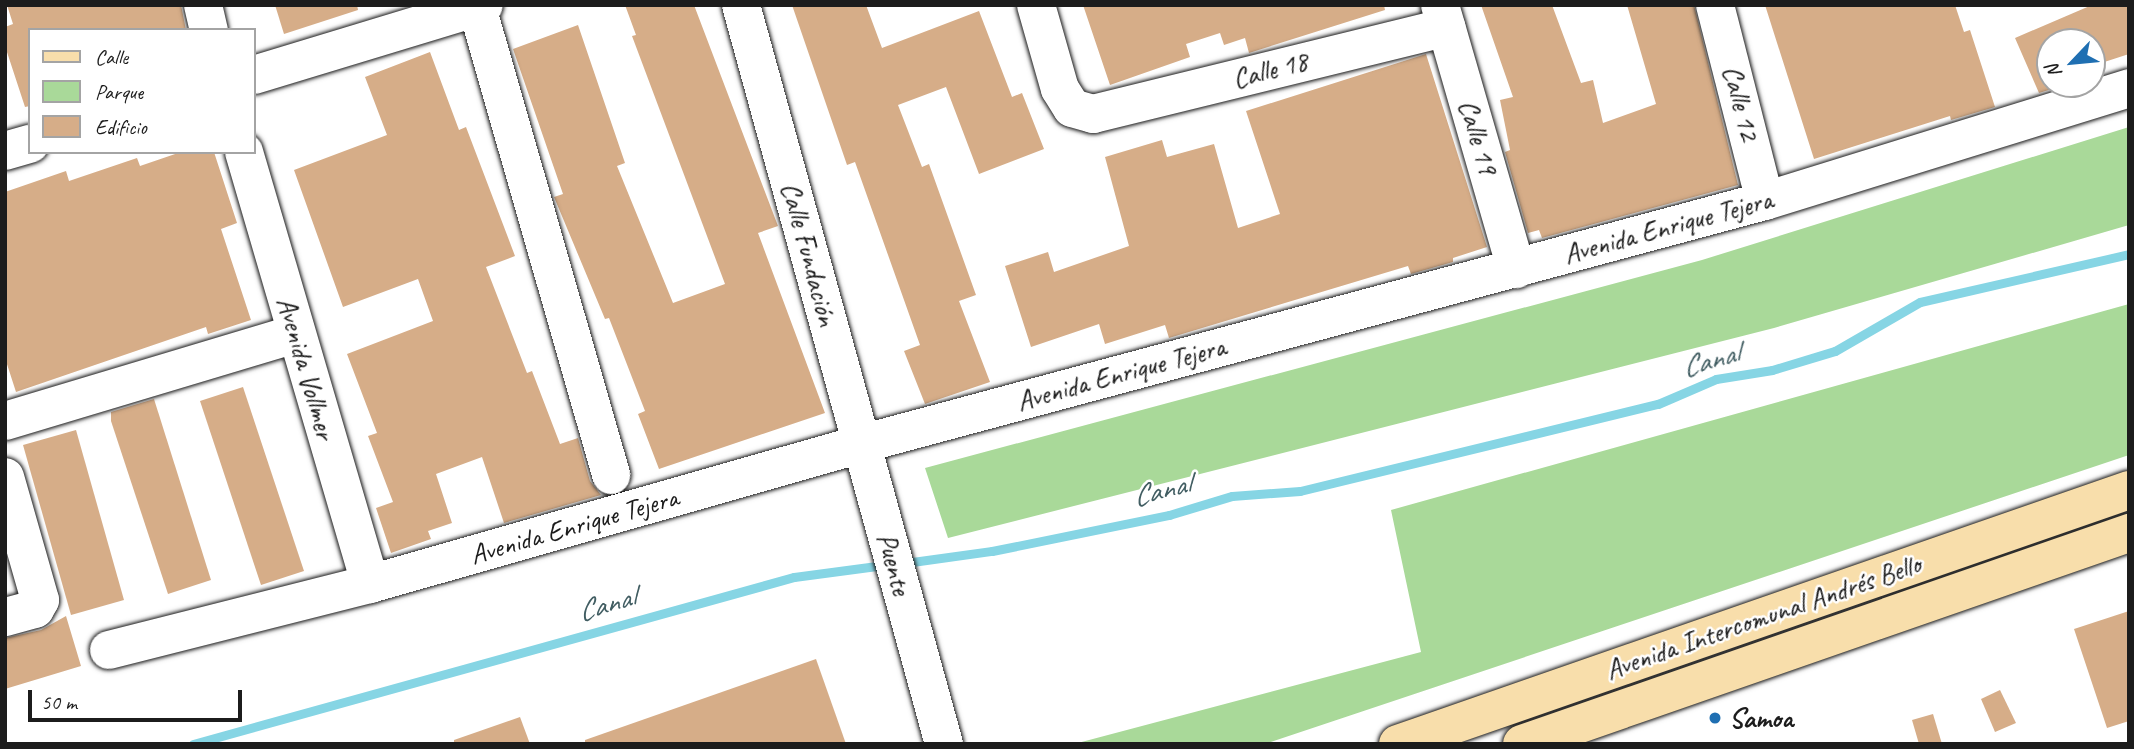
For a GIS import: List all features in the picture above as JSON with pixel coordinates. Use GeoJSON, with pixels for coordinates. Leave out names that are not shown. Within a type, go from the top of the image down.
{"type":"FeatureCollection","features":[{"type":"Feature","properties":{"kind":"main road","name":"Avenida Intercomunal Andrés Bello"},"geometry":{"type":"LineString","coordinates":[[1398,744],[2129,490]]}},
{"type":"Feature","properties":{"kind":"main road","name":"Avenida Intercomunal Andrés Bello"},"geometry":{"type":"LineString","coordinates":[[1522,744],[1590,732],[2129,533]]}},
{"type":"Feature","properties":{"kind":"street"},"geometry":{"type":"LineString","coordinates":[[202,5],[208,28]]}},
{"type":"Feature","properties":{"kind":"street","name":"Calle Fundación"},"geometry":{"type":"LineString","coordinates":[[741,5],[878,503]]}},
{"type":"Feature","properties":{"kind":"street","name":"Calle 18"},"geometry":{"type":"LineString","coordinates":[[1036,5],[1060,89],[1072,108],[1093,114],[1443,16]]}},
{"type":"Feature","properties":{"kind":"street","name":"Calle 12"},"geometry":{"type":"LineString","coordinates":[[1716,5],[1765,201]]}},
{"type":"Feature","properties":{"kind":"street"},"geometry":{"type":"LineString","coordinates":[[256,74],[481,6],[611,475]]}},
{"type":"Feature","properties":{"kind":"street","name":"Calle 19"},"geometry":{"type":"LineString","coordinates":[[1443,16],[1516,269]]}},
{"type":"Feature","properties":{"kind":"street","name":"Avenida Enrique Tejera"},"geometry":{"type":"LineString","coordinates":[[109,650],[370,584],[861,444],[1765,201],[2129,88]]}},
{"type":"Feature","properties":{"kind":"street"},"geometry":{"type":"LineString","coordinates":[[5,151],[28,145]]}},
{"type":"Feature","properties":{"kind":"street","name":"Avenida Vollmer"},"geometry":{"type":"LineString","coordinates":[[245,154],[370,584]]}},
{"type":"Feature","properties":{"kind":"street"},"geometry":{"type":"LineString","coordinates":[[5,421],[295,334]]}},
{"type":"Feature","properties":{"kind":"street"},"geometry":{"type":"LineString","coordinates":[[5,477],[40,606],[5,617]]}},
{"type":"Feature","properties":{"kind":"street","name":"Puente"},"geometry":{"type":"LineString","coordinates":[[878,503],[944,744]]}},
{"type":"Feature","properties":{"kind":"green space"},"geometry":{"type":"Polygon","coordinates":[[[2129,127],[2129,225],[1774,328],[948,538],[925,468],[1702,260],[2129,127]]]}},
{"type":"Feature","properties":{"kind":"green space"},"geometry":{"type":"Polygon","coordinates":[[[2129,304],[2129,455],[1265,744],[1074,744],[1421,652],[1391,510],[2129,304]]]}},
{"type":"Feature","properties":{"kind":"building"},"geometry":{"type":"Polygon","coordinates":[[[7,5],[181,5],[186,28],[28,28],[28,106],[25,107],[5,46],[5,27],[13,24],[7,5]]]}},
{"type":"Feature","properties":{"kind":"building"},"geometry":{"type":"Polygon","coordinates":[[[275,5],[357,5],[358,10],[284,34],[275,5]]]}},
{"type":"Feature","properties":{"kind":"building"},"geometry":{"type":"Polygon","coordinates":[[[625,5],[694,5],[778,226],[758,233],[825,413],[659,469],[638,414],[645,411],[609,318],[605,319],[554,197],[563,194],[513,49],[578,25],[625,163],[617,166],[673,303],[725,284],[632,36],[636,35],[625,5]]]}},
{"type":"Feature","properties":{"kind":"building"},"geometry":{"type":"Polygon","coordinates":[[[792,5],[866,5],[882,48],[979,11],[1012,97],[1022,93],[1044,149],[979,174],[946,87],[898,105],[922,167],[929,164],[976,295],[959,301],[990,382],[925,404],[904,351],[920,345],[855,162],[847,165],[792,5]]]}},
{"type":"Feature","properties":{"kind":"building"},"geometry":{"type":"Polygon","coordinates":[[[1083,5],[1384,5],[1385,10],[1249,53],[1245,38],[1224,45],[1220,33],[1186,44],[1190,57],[1110,85],[1083,5]]]}},
{"type":"Feature","properties":{"kind":"building"},"geometry":{"type":"Polygon","coordinates":[[[1481,5],[1552,5],[1581,83],[1593,80],[1603,123],[1656,104],[1627,5],[1694,5],[1738,185],[1542,238],[1539,230],[1528,233],[1505,152],[1510,150],[1500,100],[1513,97],[1481,5]]]}},
{"type":"Feature","properties":{"kind":"building"},"geometry":{"type":"Polygon","coordinates":[[[1765,5],[1955,5],[1964,32],[1970,30],[1995,107],[1951,120],[1950,116],[1814,159],[1765,5]]]}},
{"type":"Feature","properties":{"kind":"building"},"geometry":{"type":"Polygon","coordinates":[[[2092,5],[2129,5],[2129,54],[2106,61],[2106,28],[2038,28],[2092,5]]]}},
{"type":"Feature","properties":{"kind":"building"},"geometry":{"type":"Polygon","coordinates":[[[2036,29],[2036,86],[2015,38],[2036,29]]]}},
{"type":"Feature","properties":{"kind":"building"},"geometry":{"type":"Polygon","coordinates":[[[430,52],[459,130],[466,127],[515,256],[486,267],[527,373],[532,371],[560,444],[578,438],[590,481],[601,495],[504,523],[482,457],[436,474],[452,523],[428,531],[431,539],[391,553],[376,508],[393,502],[368,436],[377,433],[347,354],[433,321],[418,279],[343,307],[294,170],[387,135],[365,77],[430,52]]]}},
{"type":"Feature","properties":{"kind":"building"},"geometry":{"type":"Polygon","coordinates":[[[1426,54],[1487,247],[1453,258],[1453,262],[1411,274],[1408,266],[1169,338],[1165,325],[1105,344],[1099,324],[1031,347],[1005,266],[1048,252],[1054,272],[1129,246],[1105,157],[1162,140],[1167,157],[1214,144],[1238,228],[1280,214],[1246,111],[1426,54]]]}},
{"type":"Feature","properties":{"kind":"building"},"geometry":{"type":"Polygon","coordinates":[[[175,154],[215,154],[237,223],[221,229],[251,320],[208,334],[206,327],[16,392],[5,358],[5,192],[66,171],[69,181],[137,158],[140,166],[175,154]]]}},
{"type":"Feature","properties":{"kind":"building"},"geometry":{"type":"Polygon","coordinates":[[[243,387],[304,571],[261,585],[200,401],[243,387]]]}},
{"type":"Feature","properties":{"kind":"building"},"geometry":{"type":"Polygon","coordinates":[[[154,399],[211,580],[168,594],[111,421],[111,412],[154,399]]]}},
{"type":"Feature","properties":{"kind":"building"},"geometry":{"type":"Polygon","coordinates":[[[76,430],[124,600],[71,615],[23,445],[76,430]]]}},
{"type":"Feature","properties":{"kind":"building"},"geometry":{"type":"Polygon","coordinates":[[[2129,611],[2129,721],[2107,728],[2074,629],[2129,611]]]}},
{"type":"Feature","properties":{"kind":"building"},"geometry":{"type":"Polygon","coordinates":[[[66,616],[81,666],[5,689],[5,638],[41,630],[66,616]]]}},
{"type":"Feature","properties":{"kind":"building"},"geometry":{"type":"Polygon","coordinates":[[[816,659],[846,744],[585,744],[585,740],[816,659]]]}},
{"type":"Feature","properties":{"kind":"building"},"geometry":{"type":"Polygon","coordinates":[[[2000,690],[2016,723],[1995,732],[1981,699],[2000,690]]]}},
{"type":"Feature","properties":{"kind":"building"},"geometry":{"type":"Polygon","coordinates":[[[1933,714],[1942,744],[1919,744],[1912,720],[1933,714]]]}},
{"type":"Feature","properties":{"kind":"building"},"geometry":{"type":"Polygon","coordinates":[[[520,717],[530,744],[454,744],[454,740],[520,717]]]}},
{"type":"Feature","properties":{"kind":"waterway","name":"Canal"},"geometry":{"type":"LineString","coordinates":[[905,563],[992,551],[1169,515],[1232,496],[1300,491],[1658,404],[1716,379],[1772,370],[1835,351],[1920,302],[2129,254]]}},
{"type":"Feature","properties":{"kind":"waterway","name":"Canal"},"geometry":{"type":"LineString","coordinates":[[193,744],[794,577],[884,565]]}},
{"type":"Feature","properties":{"kind":"place","name":"Samoa"},"geometry":{"type":"Point","coordinates":[1715,718]}}]}
